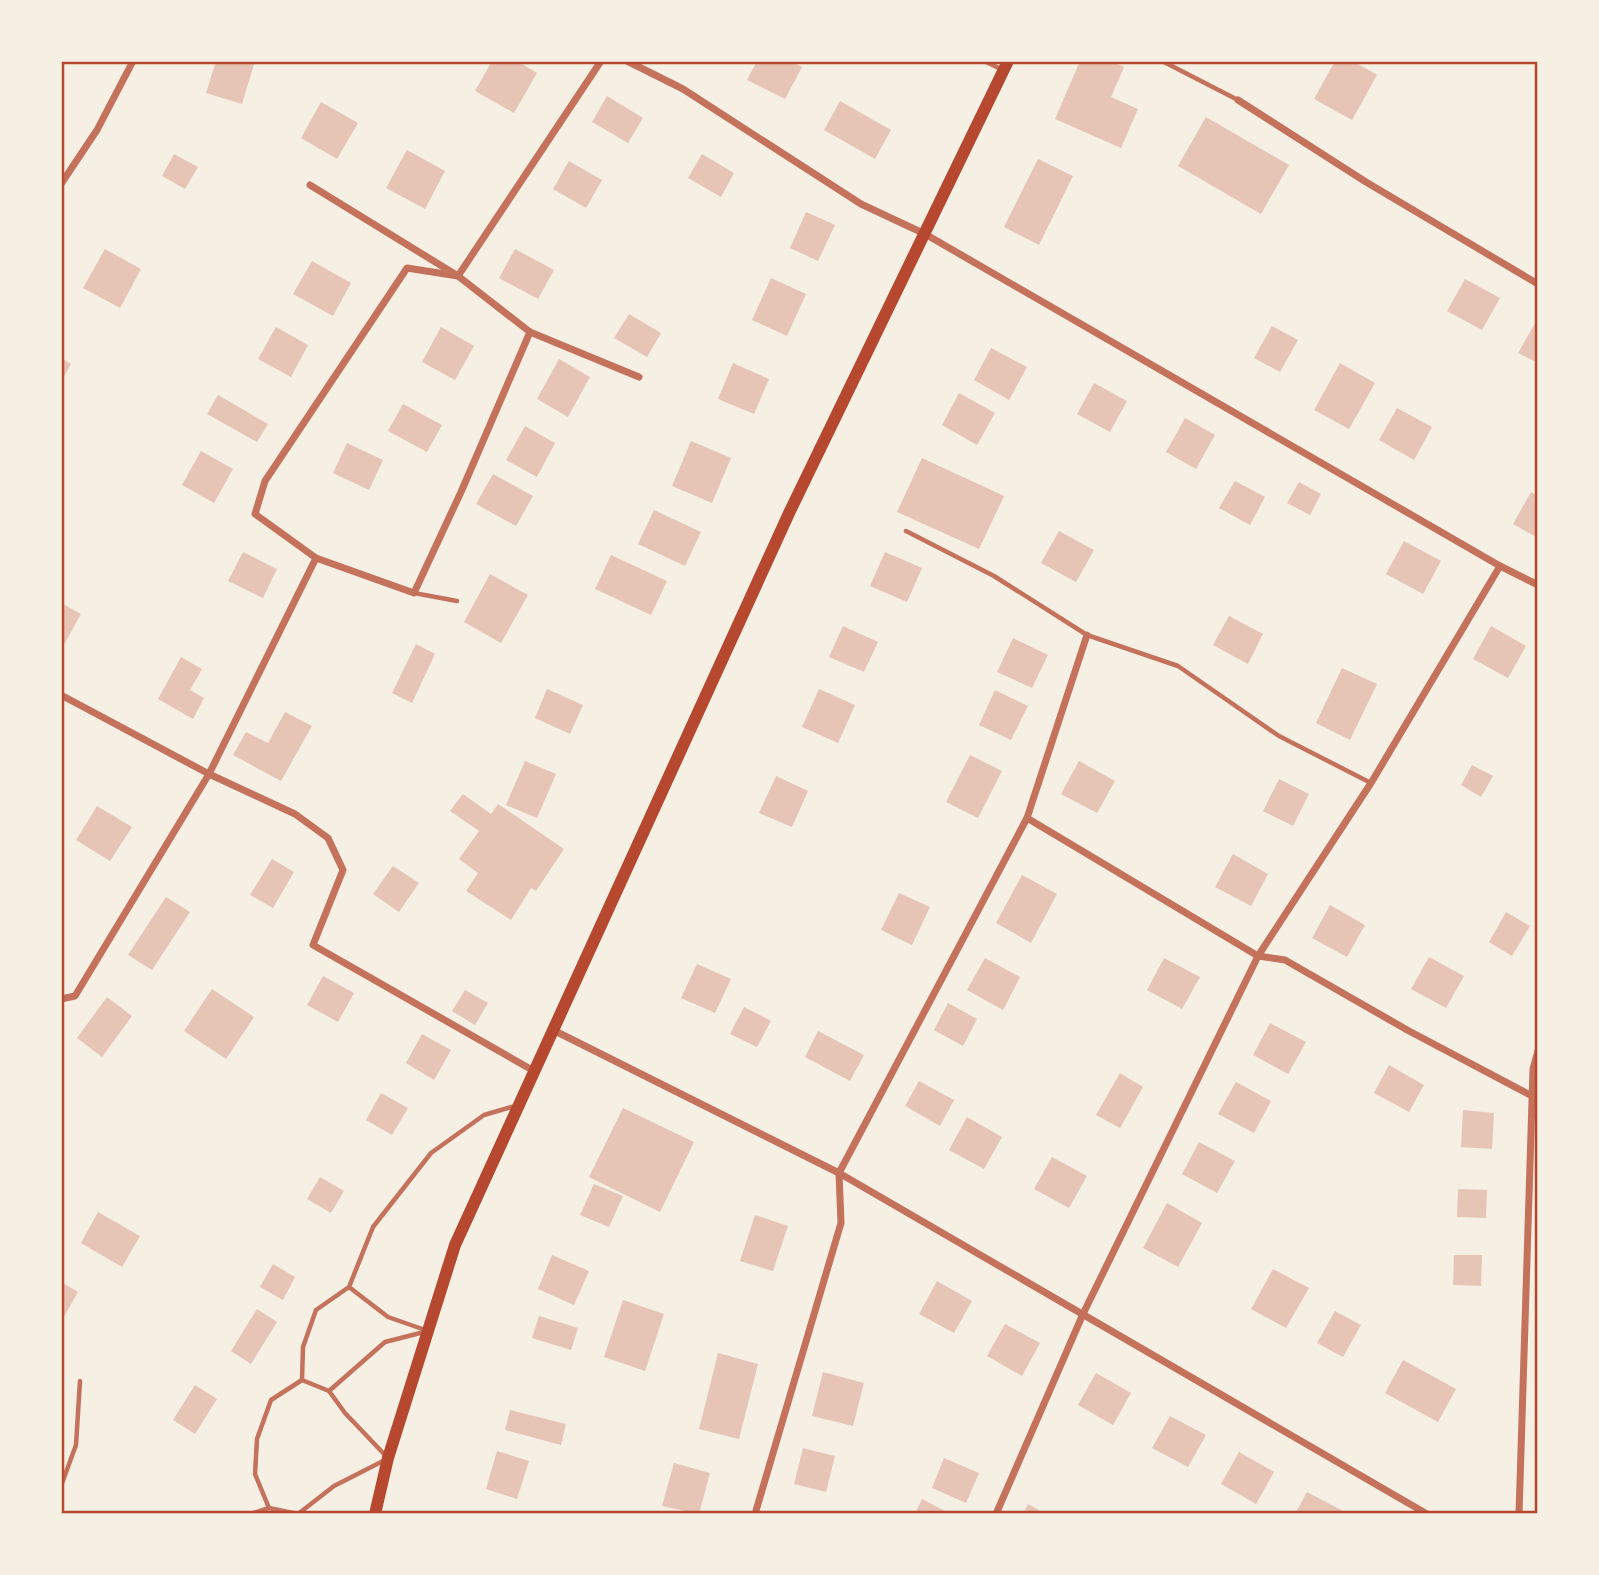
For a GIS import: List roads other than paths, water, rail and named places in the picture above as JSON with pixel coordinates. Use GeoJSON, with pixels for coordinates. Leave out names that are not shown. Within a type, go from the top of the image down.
{"type":"FeatureCollection","features":[{"type":"Feature","properties":{"kind":"main road"},"geometry":{"type":"LineString","coordinates":[[375,1514],[388,1458],[456,1245],[790,511],[1005,66]]}},
{"type":"Feature","properties":{"kind":"street"},"geometry":{"type":"LineString","coordinates":[[61,184],[97,131],[133,61]]}},
{"type":"Feature","properties":{"kind":"street"},"geometry":{"type":"LineString","coordinates":[[458,276],[601,61]]}},
{"type":"Feature","properties":{"kind":"street"},"geometry":{"type":"LineString","coordinates":[[627,61],[683,89],[862,204],[925,234],[1500,566],[1538,585]]}},
{"type":"Feature","properties":{"kind":"street"},"geometry":{"type":"LineString","coordinates":[[1238,100],[1366,182],[1538,284]]}},
{"type":"Feature","properties":{"kind":"street"},"geometry":{"type":"LineString","coordinates":[[310,185],[458,276],[530,332],[639,377]]}},
{"type":"Feature","properties":{"kind":"street"},"geometry":{"type":"LineString","coordinates":[[458,276],[407,268],[265,481],[255,514],[316,558],[414,593],[530,332]]}},
{"type":"Feature","properties":{"kind":"street"},"geometry":{"type":"LineString","coordinates":[[61,999],[75,996],[209,775],[316,558]]}},
{"type":"Feature","properties":{"kind":"street"},"geometry":{"type":"LineString","coordinates":[[996,1514],[1083,1314],[1258,956],[1371,783],[1500,566]]}},
{"type":"Feature","properties":{"kind":"street"},"geometry":{"type":"LineString","coordinates":[[755,1514],[841,1223],[839,1173],[1027,818],[1087,635]]}},
{"type":"Feature","properties":{"kind":"street"},"geometry":{"type":"LineString","coordinates":[[61,695],[209,775],[295,814],[328,838],[343,870],[313,945],[534,1071]]}},
{"type":"Feature","properties":{"kind":"street"},"geometry":{"type":"LineString","coordinates":[[1027,818],[1258,956],[1285,960],[1409,1031],[1532,1096]]}},
{"type":"Feature","properties":{"kind":"street"},"geometry":{"type":"LineString","coordinates":[[553,1030],[839,1173],[1427,1514]]}},
{"type":"Feature","properties":{"kind":"street"},"geometry":{"type":"LineString","coordinates":[[1519,1514],[1533,1069],[1538,1051]]}},
{"type":"Feature","properties":{"kind":"lane"},"geometry":{"type":"LineString","coordinates":[[985,61],[1005,66]]}},
{"type":"Feature","properties":{"kind":"lane"},"geometry":{"type":"LineString","coordinates":[[1162,61],[1238,100]]}},
{"type":"Feature","properties":{"kind":"lane"},"geometry":{"type":"LineString","coordinates":[[906,531],[994,576],[1087,635],[1178,666],[1279,736],[1371,783]]}},
{"type":"Feature","properties":{"kind":"lane"},"geometry":{"type":"LineString","coordinates":[[414,593],[457,601]]}},
{"type":"Feature","properties":{"kind":"lane"},"geometry":{"type":"LineString","coordinates":[[302,1380],[303,1347],[316,1310],[349,1286],[373,1227],[431,1153],[484,1115],[519,1105]]}},
{"type":"Feature","properties":{"kind":"lane"},"geometry":{"type":"LineString","coordinates":[[349,1286],[388,1317],[428,1331]]}},
{"type":"Feature","properties":{"kind":"lane"},"geometry":{"type":"LineString","coordinates":[[329,1391],[385,1342],[428,1331]]}},
{"type":"Feature","properties":{"kind":"lane"},"geometry":{"type":"LineString","coordinates":[[250,1514],[269,1508],[298,1514],[334,1486],[388,1458],[345,1413],[329,1391],[302,1380]]}},
{"type":"Feature","properties":{"kind":"lane"},"geometry":{"type":"LineString","coordinates":[[269,1508],[254,1474],[257,1439],[271,1400],[302,1380]]}},
{"type":"Feature","properties":{"kind":"lane"},"geometry":{"type":"LineString","coordinates":[[61,1486],[76,1445],[80,1381]]}}]}
